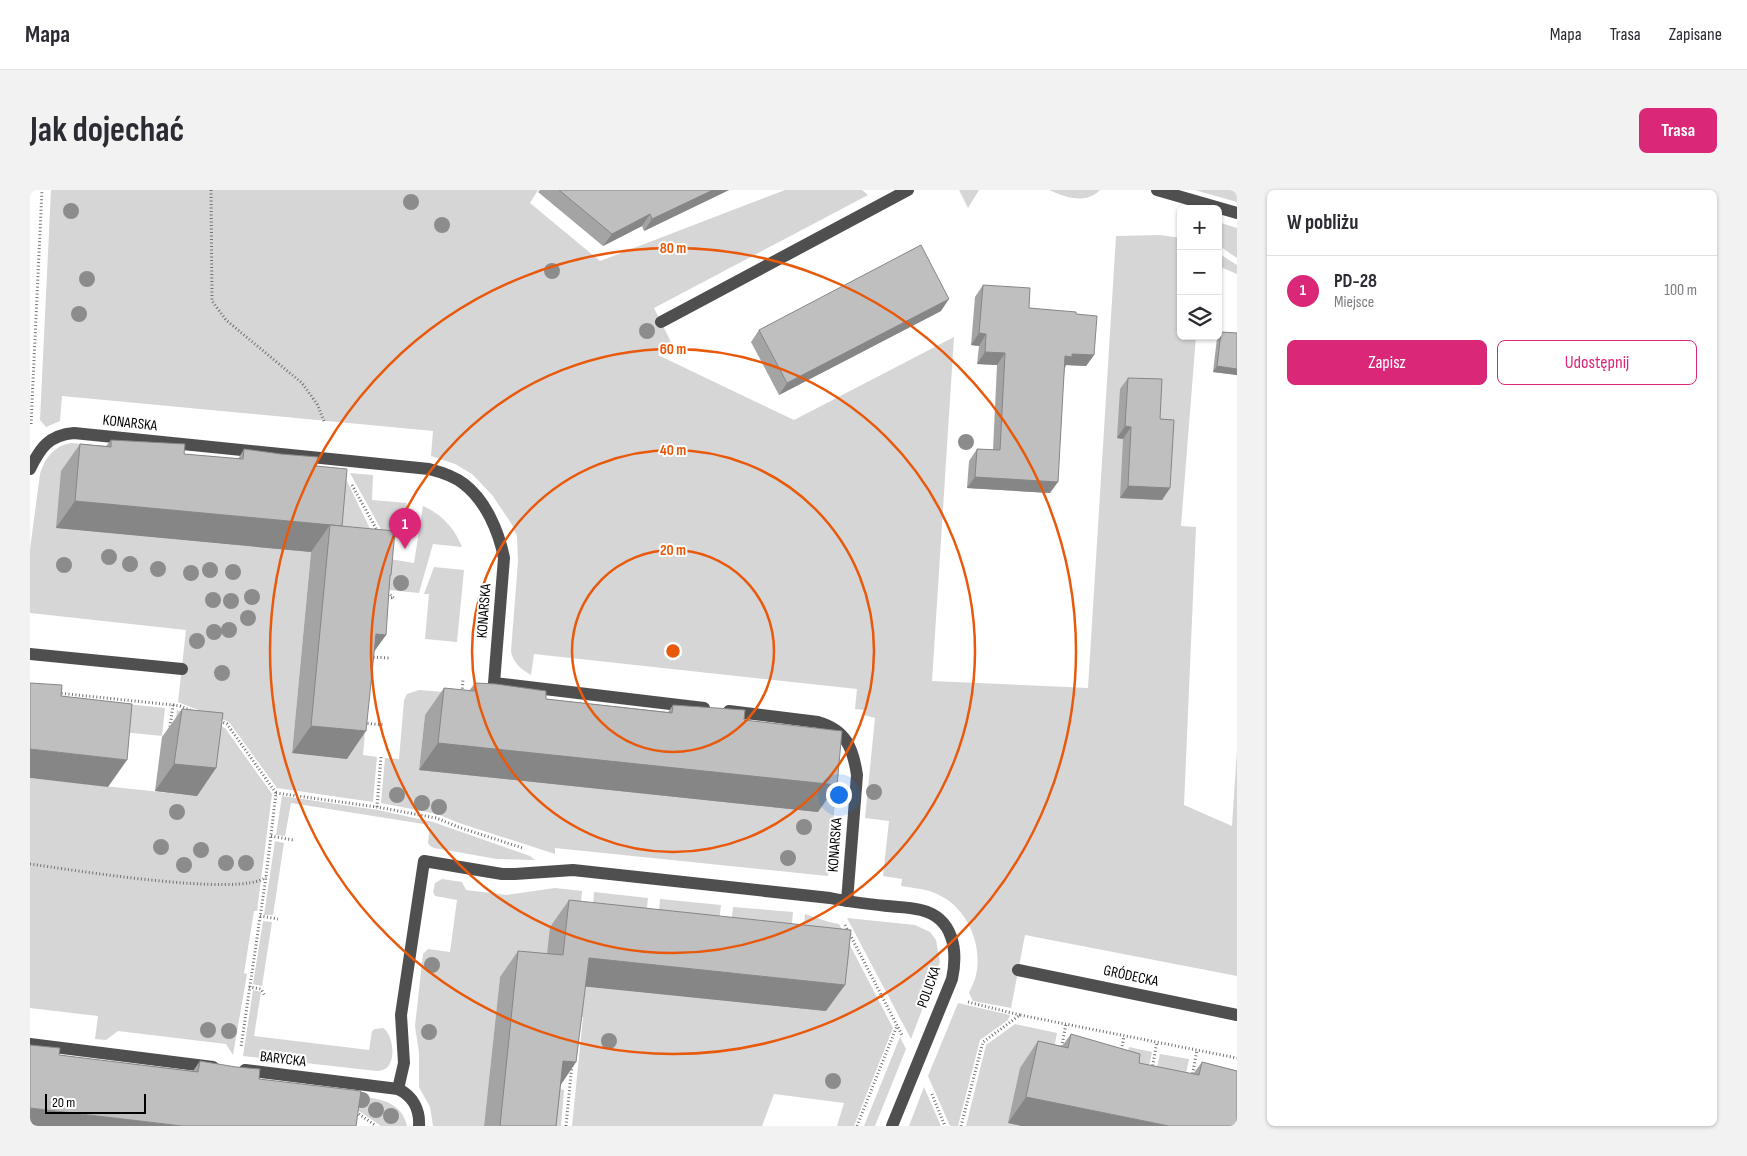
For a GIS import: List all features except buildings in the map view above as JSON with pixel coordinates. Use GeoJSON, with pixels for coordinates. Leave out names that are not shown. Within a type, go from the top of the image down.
{"type":"FeatureCollection","features":[{"type":"Feature","properties":{"kind":"street"},"geometry":{"type":"LineString","coordinates":[[661,322],[908,190]]}},
{"type":"Feature","properties":{"kind":"street"},"geometry":{"type":"LineString","coordinates":[[1158,190],[1237,213]]}},
{"type":"Feature","properties":{"kind":"street","name":"KONARSKA"},"geometry":{"type":"LineString","coordinates":[[30,469],[43,447],[53,438],[63,434],[74,433],[429,469],[446,474],[464,484],[485,508],[501,542],[504,558],[494,683],[818,722],[832,726],[842,736],[850,747],[857,774],[847,902]]}},
{"type":"Feature","properties":{"kind":"street"},"geometry":{"type":"LineString","coordinates":[[30,654],[182,669]]}},
{"type":"Feature","properties":{"kind":"street","name":"POLICKA"},"geometry":{"type":"LineString","coordinates":[[398,1089],[404,1063],[401,1015],[424,861],[502,874],[573,870],[922,910],[944,924],[951,935],[955,950],[952,978],[892,1126]]}},
{"type":"Feature","properties":{"kind":"street","name":"GRÓDECKA"},"geometry":{"type":"LineString","coordinates":[[1018,970],[1237,1015]]}},
{"type":"Feature","properties":{"kind":"street","name":"BARYCKA"},"geometry":{"type":"LineString","coordinates":[[30,1044],[398,1089]]}},
{"type":"Feature","properties":{"kind":"street"},"geometry":{"type":"LineString","coordinates":[[398,1089],[408,1096],[416,1106],[419,1115],[419,1126]]}},
{"type":"Feature","properties":{"kind":"path"},"geometry":{"type":"LineString","coordinates":[[36,457],[31,440],[42,190]]}},
{"type":"Feature","properties":{"kind":"path"},"geometry":{"type":"LineString","coordinates":[[210,190],[212,301],[226,320],[302,383],[317,404],[324,421]]}},
{"type":"Feature","properties":{"kind":"path"},"geometry":{"type":"LineString","coordinates":[[380,597],[394,598],[385,590]]}},
{"type":"Feature","properties":{"kind":"path"},"geometry":{"type":"LineString","coordinates":[[367,657],[389,658]]}},
{"type":"Feature","properties":{"kind":"path"},"geometry":{"type":"LineString","coordinates":[[462,698],[463,679]]}},
{"type":"Feature","properties":{"kind":"path"},"geometry":{"type":"LineString","coordinates":[[56,692],[180,706],[204,715]]}},
{"type":"Feature","properties":{"kind":"path"},"geometry":{"type":"LineString","coordinates":[[110,705],[111,698]]}},
{"type":"Feature","properties":{"kind":"path"},"geometry":{"type":"LineString","coordinates":[[170,727],[172,705]]}},
{"type":"Feature","properties":{"kind":"path"},"geometry":{"type":"LineString","coordinates":[[212,718],[227,724],[276,792],[266,877],[249,987],[232,1069]]}},
{"type":"Feature","properties":{"kind":"path"},"geometry":{"type":"LineString","coordinates":[[361,723],[384,725]]}},
{"type":"Feature","properties":{"kind":"path"},"geometry":{"type":"LineString","coordinates":[[377,807],[381,757]]}},
{"type":"Feature","properties":{"kind":"path"},"geometry":{"type":"LineString","coordinates":[[276,792],[436,818],[460,828],[532,851]]}},
{"type":"Feature","properties":{"kind":"path"},"geometry":{"type":"LineString","coordinates":[[271,836],[293,840]]}},
{"type":"Feature","properties":{"kind":"path"},"geometry":{"type":"LineString","coordinates":[[30,864],[209,885],[245,884],[261,881],[266,877]]}},
{"type":"Feature","properties":{"kind":"path"},"geometry":{"type":"LineString","coordinates":[[830,898],[828,918],[842,920],[917,1062],[945,1126]]}},
{"type":"Feature","properties":{"kind":"path"},"geometry":{"type":"LineString","coordinates":[[260,916],[278,919]]}},
{"type":"Feature","properties":{"kind":"path"},"geometry":{"type":"LineString","coordinates":[[249,987],[261,989],[265,996]]}},
{"type":"Feature","properties":{"kind":"path"},"geometry":{"type":"LineString","coordinates":[[961,1126],[983,1042],[1020,1015],[1237,1058]]}},
{"type":"Feature","properties":{"kind":"path"},"geometry":{"type":"LineString","coordinates":[[1061,1053],[1066,1024]]}},
{"type":"Feature","properties":{"kind":"path"},"geometry":{"type":"LineString","coordinates":[[857,1126],[897,1026]]}},
{"type":"Feature","properties":{"kind":"path"},"geometry":{"type":"LineString","coordinates":[[1119,1060],[1124,1036]]}},
{"type":"Feature","properties":{"kind":"path"},"geometry":{"type":"LineString","coordinates":[[1150,1078],[1157,1042]]}},
{"type":"Feature","properties":{"kind":"path"},"geometry":{"type":"LineString","coordinates":[[1191,1082],[1197,1050]]}},
{"type":"Feature","properties":{"kind":"path"},"geometry":{"type":"LineString","coordinates":[[566,1126],[572,1062]]}},
{"type":"Feature","properties":{"kind":"path"},"geometry":{"type":"LineString","coordinates":[[564,1082],[570,1082]]}},
{"type":"Feature","properties":{"kind":"shaded area"},"geometry":{"type":"Polygon","coordinates":[[[51,190],[538,190],[530,203],[600,261],[785,190],[862,190],[868,195],[654,308],[673,346],[658,355],[794,420],[954,337],[932,681],[1088,688],[1116,236],[1160,235],[1177,237],[1177,340],[1196,340],[1181,526],[1196,527],[1184,805],[1232,826],[1237,750],[1237,976],[1025,935],[1011,1008],[973,1001],[969,993],[976,975],[977,952],[975,940],[965,918],[949,901],[939,895],[926,890],[901,886],[902,879],[883,876],[889,821],[865,818],[875,718],[864,715],[864,710],[855,709],[857,689],[534,654],[531,675],[518,665],[511,651],[518,561],[517,536],[511,523],[492,495],[472,474],[455,464],[431,456],[433,431],[62,396],[60,421],[46,427],[40,420],[51,190]]]}},
{"type":"Feature","properties":{"kind":"shaded area"},"geometry":{"type":"Polygon","coordinates":[[[959,190],[979,190],[968,208],[959,190]]]}},
{"type":"Feature","properties":{"kind":"shaded area"},"geometry":{"type":"Polygon","coordinates":[[[1049,190],[1100,190],[1088,197],[1075,198],[1049,190]]]}},
{"type":"Feature","properties":{"kind":"shaded area"},"geometry":{"type":"Polygon","coordinates":[[[1195,190],[1237,190],[1237,202],[1195,190]]]}},
{"type":"Feature","properties":{"kind":"shaded area"},"geometry":{"type":"Polygon","coordinates":[[[1222,223],[1237,228],[1237,258],[1222,248],[1222,223]]]}},
{"type":"Feature","properties":{"kind":"shaded area"},"geometry":{"type":"Polygon","coordinates":[[[1222,256],[1237,265],[1237,274],[1222,268],[1222,256]]]}},
{"type":"Feature","properties":{"kind":"shaded area"},"geometry":{"type":"Polygon","coordinates":[[[71,443],[94,445],[92,463],[56,528],[311,552],[292,753],[347,759],[365,732],[363,755],[377,757],[373,802],[277,788],[229,722],[178,702],[186,630],[30,613],[30,549],[40,474],[45,463],[55,450],[71,443]]]}},
{"type":"Feature","properties":{"kind":"shaded area"},"geometry":{"type":"Polygon","coordinates":[[[350,473],[373,475],[372,500],[407,503],[403,536],[395,535],[390,559],[414,563],[423,506],[442,518],[456,534],[462,547],[433,544],[419,593],[389,590],[383,533],[350,473]]]}},
{"type":"Feature","properties":{"kind":"shaded area"},"geometry":{"type":"Polygon","coordinates":[[[346,479],[373,535],[381,589],[298,484],[346,479]]]}},
{"type":"Feature","properties":{"kind":"shaded area"},"geometry":{"type":"Polygon","coordinates":[[[434,567],[464,570],[457,642],[425,639],[429,594],[424,594],[434,567]]]}},
{"type":"Feature","properties":{"kind":"shaded area"},"geometry":{"type":"Polygon","coordinates":[[[419,690],[457,693],[425,715],[419,770],[835,767],[837,782],[828,876],[555,848],[555,854],[437,814],[381,803],[385,758],[399,759],[404,700],[407,694],[419,690]]]}},
{"type":"Feature","properties":{"kind":"shaded area"},"geometry":{"type":"Polygon","coordinates":[[[117,703],[165,708],[162,736],[113,731],[117,703]]]}},
{"type":"Feature","properties":{"kind":"shaded area"},"geometry":{"type":"Polygon","coordinates":[[[177,710],[225,728],[272,794],[257,911],[254,911],[244,973],[247,974],[233,1055],[226,1044],[118,1031],[106,1040],[95,1039],[98,1016],[30,1008],[30,778],[197,796],[175,727],[177,710]]]}},
{"type":"Feature","properties":{"kind":"shaded area"},"geometry":{"type":"Polygon","coordinates":[[[282,796],[378,810],[433,822],[530,856],[535,860],[497,859],[434,848],[428,843],[430,825],[291,803],[285,836],[276,835],[282,796]]]}},
{"type":"Feature","properties":{"kind":"shaded area"},"geometry":{"type":"Polygon","coordinates":[[[275,841],[284,843],[273,915],[264,915],[275,841]]]}},
{"type":"Feature","properties":{"kind":"shaded area"},"geometry":{"type":"Polygon","coordinates":[[[442,879],[462,882],[466,890],[507,895],[555,888],[582,891],[580,916],[544,982],[500,978],[484,1126],[433,1126],[430,1107],[419,1087],[419,1053],[415,1026],[423,954],[428,949],[450,952],[457,900],[435,896],[433,892],[435,883],[442,879]]]}},
{"type":"Feature","properties":{"kind":"shaded area"},"geometry":{"type":"Polygon","coordinates":[[[594,892],[648,898],[644,937],[592,917],[594,892]]]}},
{"type":"Feature","properties":{"kind":"shaded area"},"geometry":{"type":"Polygon","coordinates":[[[660,899],[721,905],[718,931],[658,925],[660,899]]]}},
{"type":"Feature","properties":{"kind":"shaded area"},"geometry":{"type":"Polygon","coordinates":[[[733,907],[793,912],[789,952],[729,945],[733,907]]]}},
{"type":"Feature","properties":{"kind":"shaded area"},"geometry":{"type":"Polygon","coordinates":[[[805,914],[839,924],[893,1028],[854,1126],[837,1126],[844,1103],[774,1094],[762,1126],[572,1126],[583,1017],[566,1016],[555,983],[803,940],[805,914]]]}},
{"type":"Feature","properties":{"kind":"shaded area"},"geometry":{"type":"Polygon","coordinates":[[[847,918],[915,925],[930,932],[936,940],[940,962],[911,1039],[847,918]]]}},
{"type":"Feature","properties":{"kind":"shaded area"},"geometry":{"type":"Polygon","coordinates":[[[263,921],[272,922],[262,986],[253,984],[263,921]]]}},
{"type":"Feature","properties":{"kind":"shaded area"},"geometry":{"type":"Polygon","coordinates":[[[253,990],[261,992],[254,1036],[369,1050],[372,1031],[383,1028],[389,1036],[392,1048],[389,1065],[385,1069],[377,1071],[243,1056],[253,990]]]}},
{"type":"Feature","properties":{"kind":"shaded area"},"geometry":{"type":"Polygon","coordinates":[[[958,1003],[1010,1015],[1008,1020],[980,1040],[958,1126],[950,1126],[928,1076],[958,1003]]]}},
{"type":"Feature","properties":{"kind":"shaded area"},"geometry":{"type":"Polygon","coordinates":[[[1015,1024],[1057,1033],[1049,1074],[1021,1126],[966,1126],[986,1045],[1015,1024]]]}},
{"type":"Feature","properties":{"kind":"shaded area"},"geometry":{"type":"Polygon","coordinates":[[[900,1037],[906,1049],[875,1126],[864,1126],[900,1037]]]}},
{"type":"Feature","properties":{"kind":"shaded area"},"geometry":{"type":"Polygon","coordinates":[[[1129,1047],[1152,1052],[1143,1094],[1122,1076],[1129,1047]]]}},
{"type":"Feature","properties":{"kind":"shaded area"},"geometry":{"type":"Polygon","coordinates":[[[1160,1054],[1189,1059],[1180,1102],[1151,1096],[1160,1054]]]}},
{"type":"Feature","properties":{"kind":"shaded area"},"geometry":{"type":"Polygon","coordinates":[[[924,1087],[941,1126],[909,1126],[924,1087]]]}},
{"type":"Feature","properties":{"kind":"shaded area"},"geometry":{"type":"Polygon","coordinates":[[[558,1089],[564,1090],[561,1126],[541,1126],[558,1089]]]}},
{"type":"Feature","properties":{"kind":"shaded area"},"geometry":{"type":"Polygon","coordinates":[[[334,1094],[367,1097],[388,1103],[397,1108],[407,1126],[381,1126],[334,1094]]]}},
{"type":"Feature","properties":{"kind":"place","name":"PD-28"},"geometry":{"type":"Point","coordinates":[405,549]}}]}
